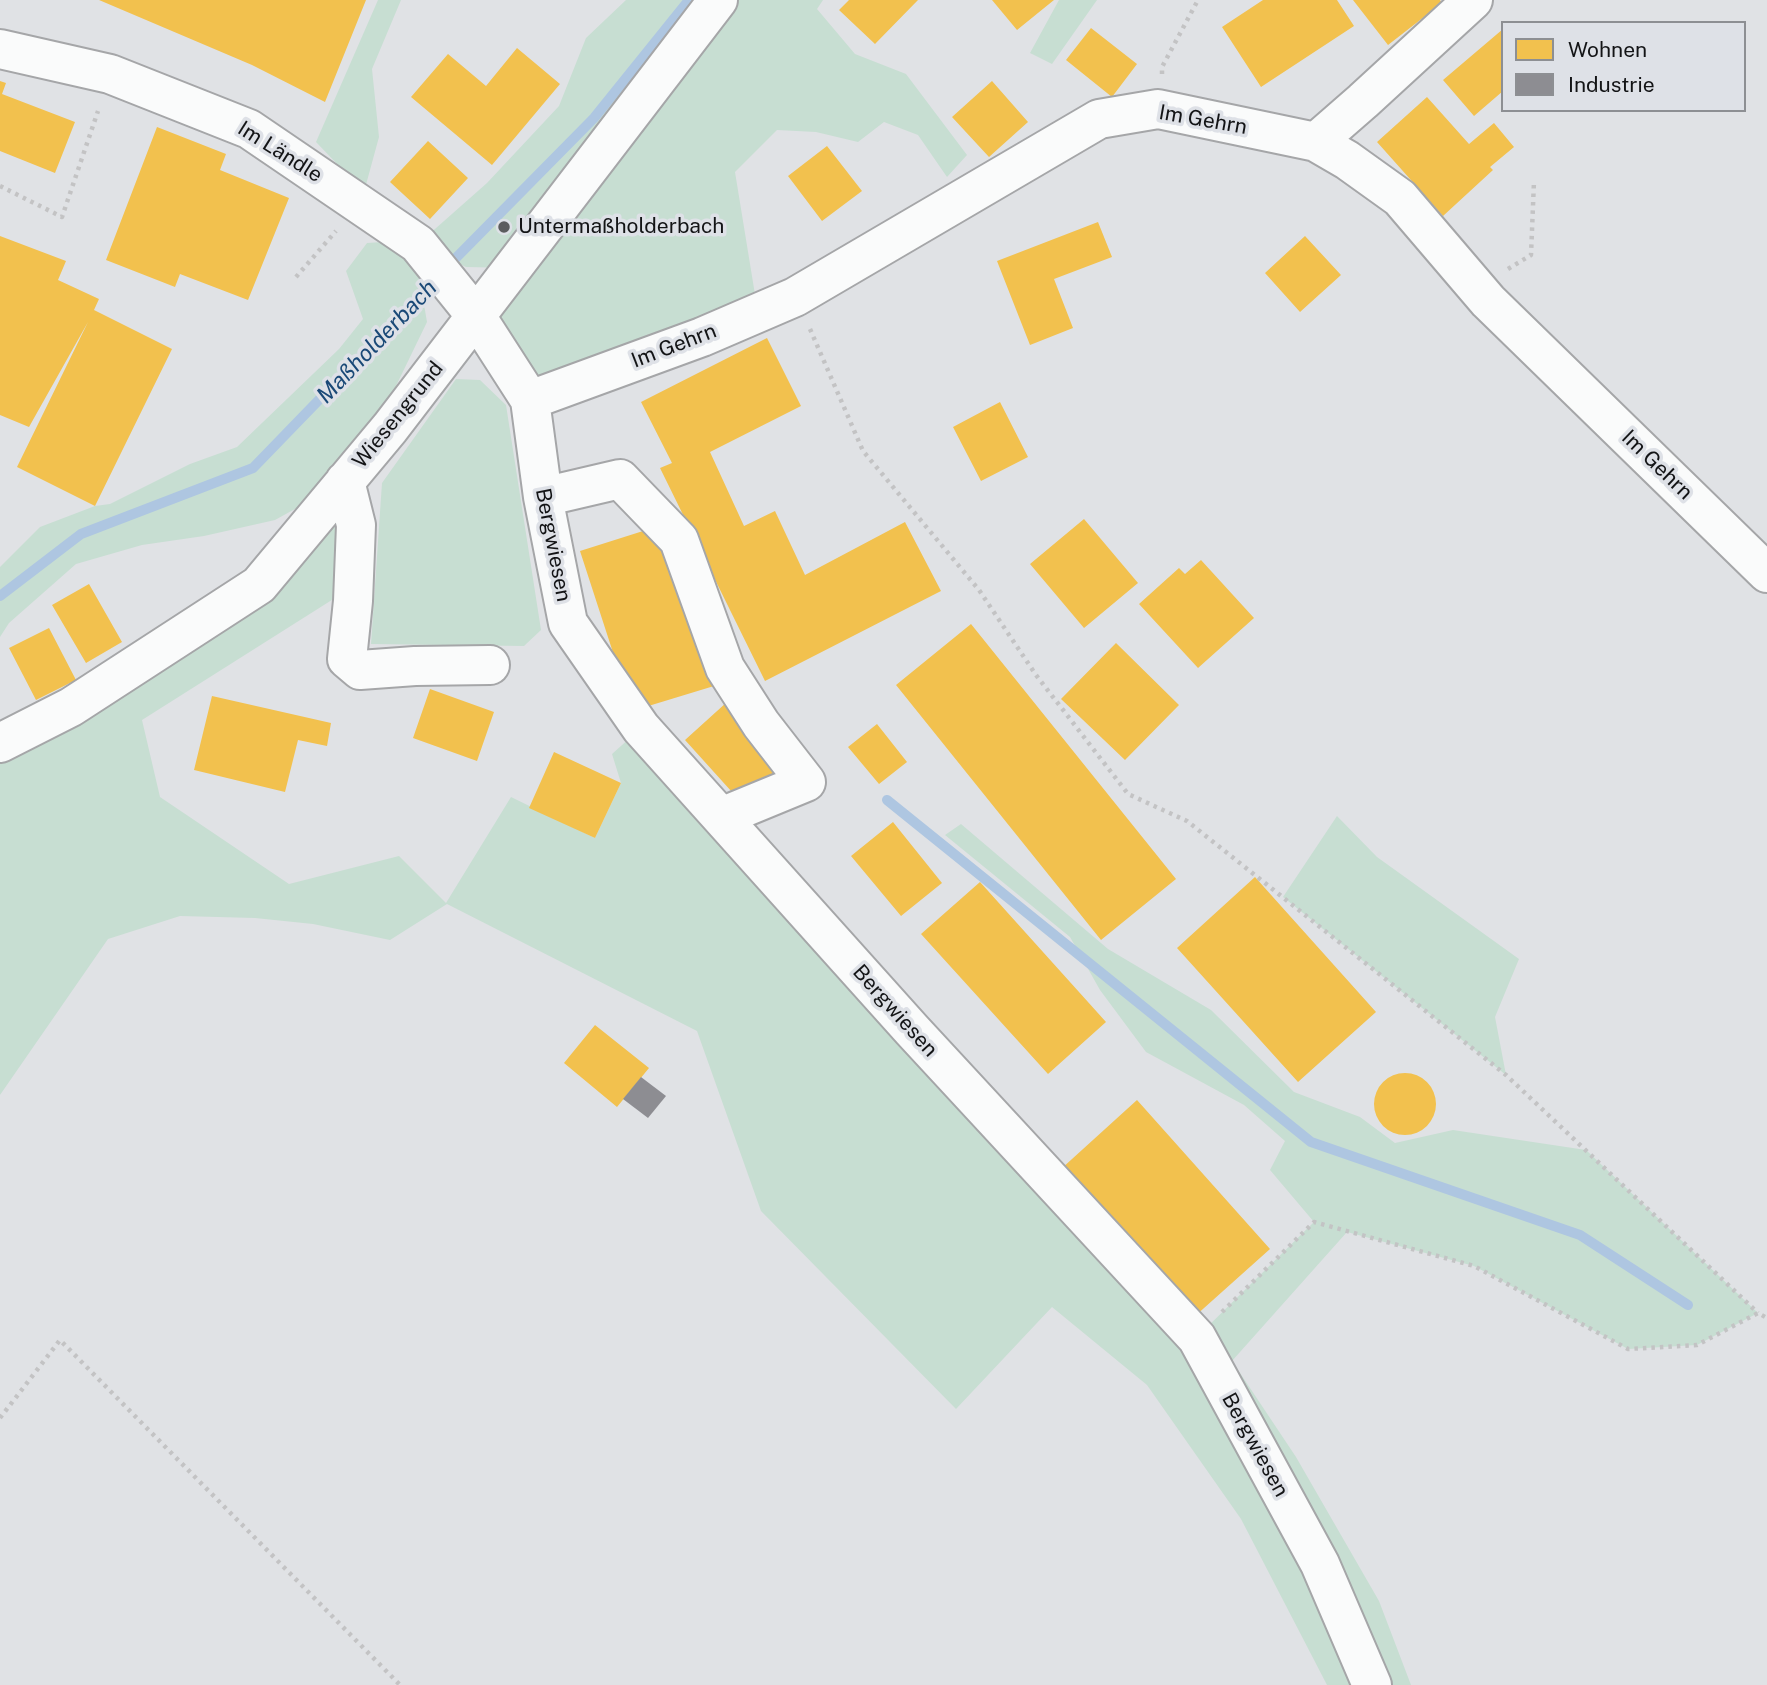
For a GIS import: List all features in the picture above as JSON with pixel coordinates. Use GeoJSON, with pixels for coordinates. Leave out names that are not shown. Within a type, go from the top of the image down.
{"type":"FeatureCollection","features":[{"type":"Feature","properties":{"kind":"street","name":"Wiesengrund"},"geometry":{"type":"LineString","coordinates":[[0,743],[71,707],[259,585],[390,428],[718,0]]}},
{"type":"Feature","properties":{"kind":"street"},"geometry":{"type":"LineString","coordinates":[[1316,142],[1473,0]]}},
{"type":"Feature","properties":{"kind":"street","name":"Im Ländle"},"geometry":{"type":"LineString","coordinates":[[0,49],[110,74],[249,129],[418,244],[476,316]]}},
{"type":"Feature","properties":{"kind":"street","name":"Im Gehrn"},"geometry":{"type":"LineString","coordinates":[[530,400],[702,337],[795,297],[1099,119],[1158,109],[1316,142],[1348,160],[1401,198],[1477,288],[1767,573]]}},
{"type":"Feature","properties":{"kind":"street","name":"Bergwiesen"},"geometry":{"type":"LineString","coordinates":[[476,316],[530,400],[543,497],[568,622],[641,728],[912,1030],[1197,1338],[1320,1564],[1372,1685]]}},
{"type":"Feature","properties":{"kind":"street"},"geometry":{"type":"LineString","coordinates":[[543,497],[620,479],[679,540],[725,668],[761,724],[806,782],[721,817]]}},
{"type":"Feature","properties":{"kind":"street"},"geometry":{"type":"LineString","coordinates":[[345,481],[356,525],[347,659],[360,670],[490,665]]}},
{"type":"Feature","properties":{"kind":"path"},"geometry":{"type":"LineString","coordinates":[[1158,109],[1162,67],[1198,0]]}},
{"type":"Feature","properties":{"kind":"path"},"geometry":{"type":"LineString","coordinates":[[0,186],[62,217],[110,74]]}},
{"type":"Feature","properties":{"kind":"path"},"geometry":{"type":"LineString","coordinates":[[1477,288],[1531,255],[1534,181]]}},
{"type":"Feature","properties":{"kind":"path"},"geometry":{"type":"LineString","coordinates":[[296,277],[360,205]]}},
{"type":"Feature","properties":{"kind":"path"},"geometry":{"type":"LineString","coordinates":[[795,297],[863,451],[979,590],[1036,675],[1128,793],[1187,821],[1506,1075],[1758,1313],[1767,1318]]}},
{"type":"Feature","properties":{"kind":"path"},"geometry":{"type":"LineString","coordinates":[[1197,1338],[1314,1222],[1474,1266],[1628,1349],[1698,1345],[1758,1313]]}},
{"type":"Feature","properties":{"kind":"path"},"geometry":{"type":"LineString","coordinates":[[0,1418],[60,1340],[400,1685]]}},
{"type":"Feature","properties":{"kind":"green space"},"geometry":{"type":"Polygon","coordinates":[[[378,0],[401,0],[372,69],[379,137],[364,192],[316,142],[378,0]]]}},
{"type":"Feature","properties":{"kind":"green space"},"geometry":{"type":"Polygon","coordinates":[[[626,0],[823,0],[817,9],[855,54],[906,74],[967,155],[947,177],[918,135],[884,122],[858,142],[816,132],[777,130],[735,172],[758,313],[530,400],[476,316],[513,268],[466,267],[418,244],[487,183],[559,106],[586,38],[626,0]]]}},
{"type":"Feature","properties":{"kind":"green space"},"geometry":{"type":"Polygon","coordinates":[[[1059,0],[1097,0],[1052,64],[1030,53],[1059,0]]]}},
{"type":"Feature","properties":{"kind":"green space"},"geometry":{"type":"Polygon","coordinates":[[[413,240],[427,322],[345,481],[354,586],[142,720],[160,797],[289,884],[399,856],[446,903],[511,797],[595,838],[621,783],[612,754],[641,728],[1197,1337],[1314,1222],[1270,1170],[1285,1141],[1244,1105],[1146,1052],[1100,990],[1070,937],[945,835],[961,824],[1108,949],[1211,1010],[1294,1092],[1360,1117],[1395,1143],[1453,1130],[1586,1150],[1758,1313],[1697,1345],[1628,1349],[1474,1266],[1347,1232],[1232,1361],[1296,1457],[1379,1601],[1411,1685],[1327,1685],[1241,1519],[1147,1385],[1052,1307],[956,1409],[761,1211],[697,1031],[447,904],[390,940],[313,924],[255,918],[180,916],[108,939],[0,1095],[0,743],[259,585],[342,483],[275,520],[204,536],[142,545],[76,564],[9,623],[0,637],[0,567],[40,527],[95,506],[110,504],[190,464],[237,447],[339,349],[363,319],[346,271],[367,243],[413,240]]]}},
{"type":"Feature","properties":{"kind":"green space"},"geometry":{"type":"Polygon","coordinates":[[[456,379],[480,380],[506,405],[541,630],[524,646],[371,644],[382,483],[456,379]]]}},
{"type":"Feature","properties":{"kind":"green space"},"geometry":{"type":"Polygon","coordinates":[[[1337,816],[1377,857],[1519,959],[1495,1017],[1506,1075],[1283,897],[1337,816]]]}},
{"type":"Feature","properties":{"kind":"building: Wohnen"},"geometry":{"type":"Polygon","coordinates":[[[99,0],[366,0],[325,102],[252,65],[99,0]]]}},
{"type":"Feature","properties":{"kind":"building: Wohnen"},"geometry":{"type":"Polygon","coordinates":[[[849,0],[918,0],[875,44],[839,10],[849,0]]]}},
{"type":"Feature","properties":{"kind":"building: Wohnen"},"geometry":{"type":"Polygon","coordinates":[[[992,0],[1054,0],[1017,30],[992,0]]]}},
{"type":"Feature","properties":{"kind":"building: Wohnen"},"geometry":{"type":"Polygon","coordinates":[[[1263,0],[1337,0],[1354,26],[1261,87],[1222,27],[1263,0]]]}},
{"type":"Feature","properties":{"kind":"building: Wohnen"},"geometry":{"type":"Polygon","coordinates":[[[1353,0],[1440,0],[1442,3],[1388,45],[1353,0]]]}},
{"type":"Feature","properties":{"kind":"building: Wohnen"},"geometry":{"type":"Polygon","coordinates":[[[1091,28],[1137,64],[1112,97],[1066,60],[1091,28]]]}},
{"type":"Feature","properties":{"kind":"building: Wohnen"},"geometry":{"type":"Polygon","coordinates":[[[1501,31],[1501,93],[1474,116],[1443,80],[1501,31]]]}},
{"type":"Feature","properties":{"kind":"building: Wohnen"},"geometry":{"type":"Polygon","coordinates":[[[517,48],[560,84],[492,165],[411,97],[448,54],[486,86],[517,48]]]}},
{"type":"Feature","properties":{"kind":"building: Wohnen"},"geometry":{"type":"Polygon","coordinates":[[[0,81],[6,83],[2,94],[75,122],[55,173],[0,151],[0,81]]]}},
{"type":"Feature","properties":{"kind":"building: Wohnen"},"geometry":{"type":"Polygon","coordinates":[[[992,81],[1028,122],[989,157],[952,117],[992,81]]]}},
{"type":"Feature","properties":{"kind":"building: Wohnen"},"geometry":{"type":"Polygon","coordinates":[[[1427,97],[1469,144],[1494,123],[1514,147],[1490,167],[1493,170],[1443,216],[1377,142],[1427,97]]]}},
{"type":"Feature","properties":{"kind":"building: Wohnen"},"geometry":{"type":"Polygon","coordinates":[[[157,127],[226,154],[220,170],[289,198],[248,300],[180,274],[175,287],[106,260],[157,127]]]}},
{"type":"Feature","properties":{"kind":"building: Wohnen"},"geometry":{"type":"Polygon","coordinates":[[[428,141],[468,178],[430,219],[390,182],[428,141]]]}},
{"type":"Feature","properties":{"kind":"building: Wohnen"},"geometry":{"type":"Polygon","coordinates":[[[827,146],[862,191],[822,221],[788,176],[827,146]]]}},
{"type":"Feature","properties":{"kind":"building: Wohnen"},"geometry":{"type":"Polygon","coordinates":[[[1098,222],[1112,257],[1054,279],[1073,328],[1030,345],[997,261],[1098,222]]]}},
{"type":"Feature","properties":{"kind":"building: Wohnen"},"geometry":{"type":"Polygon","coordinates":[[[0,236],[66,261],[58,280],[99,299],[94,310],[172,349],[95,506],[17,467],[88,322],[29,427],[0,415],[0,236]]]}},
{"type":"Feature","properties":{"kind":"building: Wohnen"},"geometry":{"type":"Polygon","coordinates":[[[1305,236],[1341,275],[1300,312],[1265,273],[1305,236]]]}},
{"type":"Feature","properties":{"kind":"building: Wohnen"},"geometry":{"type":"Polygon","coordinates":[[[767,338],[801,406],[710,452],[744,526],[775,511],[805,575],[905,522],[941,591],[765,681],[660,468],[672,463],[641,402],[767,338]]]}},
{"type":"Feature","properties":{"kind":"building: Wohnen"},"geometry":{"type":"Polygon","coordinates":[[[1000,402],[1028,457],[981,481],[953,427],[1000,402]]]}},
{"type":"Feature","properties":{"kind":"building: Wohnen"},"geometry":{"type":"Polygon","coordinates":[[[1084,519],[1138,583],[1084,628],[1030,564],[1084,519]]]}},
{"type":"Feature","properties":{"kind":"building: Wohnen"},"geometry":{"type":"Polygon","coordinates":[[[662,525],[714,686],[632,711],[580,551],[662,525]]]}},
{"type":"Feature","properties":{"kind":"building: Wohnen"},"geometry":{"type":"Polygon","coordinates":[[[1201,560],[1254,618],[1198,668],[1139,604],[1179,568],[1185,574],[1201,560]]]}},
{"type":"Feature","properties":{"kind":"building: Wohnen"},"geometry":{"type":"Polygon","coordinates":[[[89,584],[122,642],[86,663],[52,605],[89,584]]]}},
{"type":"Feature","properties":{"kind":"building: Wohnen"},"geometry":{"type":"Polygon","coordinates":[[[971,624],[1176,879],[1101,940],[896,685],[971,624]]]}},
{"type":"Feature","properties":{"kind":"building: Wohnen"},"geometry":{"type":"Polygon","coordinates":[[[49,628],[76,680],[36,700],[9,648],[49,628]]]}},
{"type":"Feature","properties":{"kind":"building: Wohnen"},"geometry":{"type":"Polygon","coordinates":[[[1116,643],[1179,705],[1125,760],[1061,699],[1116,643]]]}},
{"type":"Feature","properties":{"kind":"building: Wohnen"},"geometry":{"type":"Polygon","coordinates":[[[430,689],[494,712],[477,761],[413,738],[430,689]]]}},
{"type":"Feature","properties":{"kind":"building: Wohnen"},"geometry":{"type":"Polygon","coordinates":[[[212,696],[331,723],[327,746],[298,740],[285,792],[194,770],[212,696]]]}},
{"type":"Feature","properties":{"kind":"building: Wohnen"},"geometry":{"type":"Polygon","coordinates":[[[727,702],[783,764],[741,802],[685,740],[727,702]]]}},
{"type":"Feature","properties":{"kind":"building: Wohnen"},"geometry":{"type":"Polygon","coordinates":[[[877,724],[907,762],[879,784],[848,747],[877,724]]]}},
{"type":"Feature","properties":{"kind":"building: Wohnen"},"geometry":{"type":"Polygon","coordinates":[[[554,752],[621,783],[595,838],[529,808],[554,752]]]}},
{"type":"Feature","properties":{"kind":"building: Wohnen"},"geometry":{"type":"Polygon","coordinates":[[[893,822],[942,883],[901,916],[851,856],[893,822]]]}},
{"type":"Feature","properties":{"kind":"building: Wohnen"},"geometry":{"type":"Polygon","coordinates":[[[1255,877],[1376,1012],[1298,1082],[1177,948],[1255,877]]]}},
{"type":"Feature","properties":{"kind":"building: Wohnen"},"geometry":{"type":"Polygon","coordinates":[[[980,882],[1106,1022],[1048,1074],[921,934],[980,882]]]}},
{"type":"Feature","properties":{"kind":"building: Wohnen"},"geometry":{"type":"Polygon","coordinates":[[[595,1025],[649,1068],[617,1107],[564,1063],[595,1025]]]}},
{"type":"Feature","properties":{"kind":"building: Wohnen"},"geometry":{"type":"Polygon","coordinates":[[[1399,1073],[1411,1073],[1427,1082],[1434,1092],[1434,1116],[1427,1126],[1411,1135],[1399,1135],[1388,1130],[1379,1121],[1374,1110],[1374,1098],[1379,1087],[1388,1078],[1399,1073]]]}},
{"type":"Feature","properties":{"kind":"building: Wohnen"},"geometry":{"type":"Polygon","coordinates":[[[1137,1100],[1270,1249],[1194,1317],[1061,1169],[1137,1100]]]}},
{"type":"Feature","properties":{"kind":"building: Industrie"},"geometry":{"type":"Polygon","coordinates":[[[641,1077],[666,1096],[648,1118],[623,1099],[641,1077]]]}},
{"type":"Feature","properties":{"kind":"waterway","name":"Maßholderbach"},"geometry":{"type":"LineString","coordinates":[[447,267],[594,118],[689,0]]}},
{"type":"Feature","properties":{"kind":"waterway","name":"Maßholderbach"},"geometry":{"type":"LineString","coordinates":[[0,596],[81,534],[253,468],[436,279]]}},
{"type":"Feature","properties":{"kind":"waterway"},"geometry":{"type":"LineString","coordinates":[[887,800],[1311,1142],[1580,1235],[1688,1305]]}},
{"type":"Feature","properties":{"kind":"place","name":"Untermaßholderbach"},"geometry":{"type":"Point","coordinates":[504,227]}}]}
